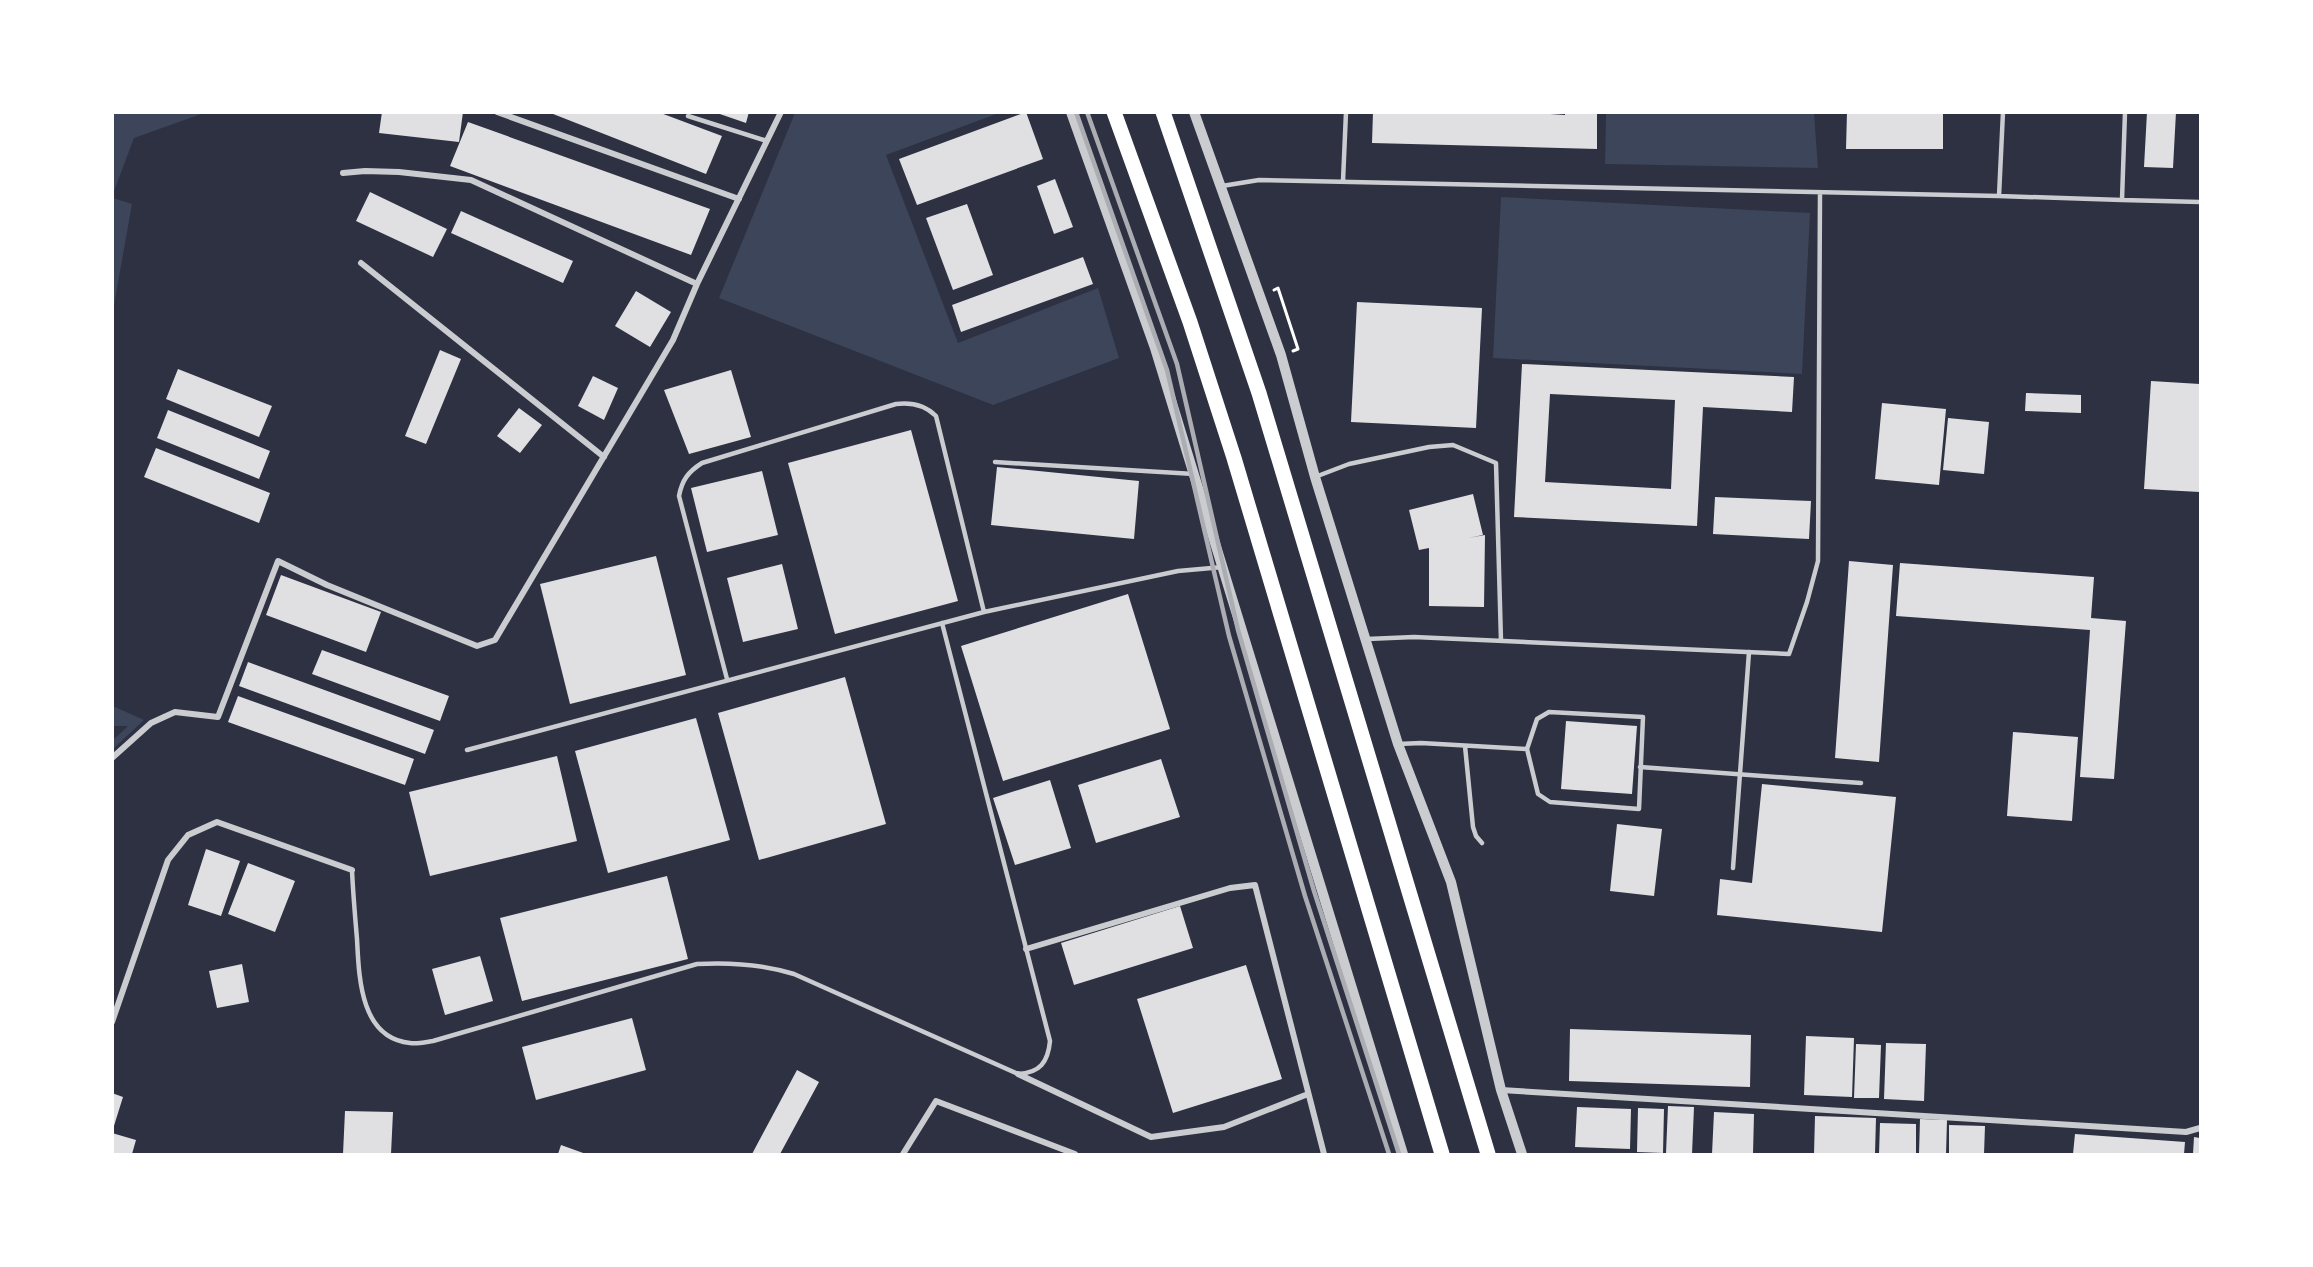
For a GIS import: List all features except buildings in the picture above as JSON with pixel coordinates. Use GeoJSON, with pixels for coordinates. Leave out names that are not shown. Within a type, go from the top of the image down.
{"type":"FeatureCollection","features":[{"type":"Feature","properties":{"kind":"highway"},"geometry":{"type":"LineString","coordinates":[[1114,112],[1190,322],[1234,458],[1442,1155]]}},
{"type":"Feature","properties":{"kind":"highway"},"geometry":{"type":"LineString","coordinates":[[1163,112],[1259,393],[1488,1155]]}},
{"type":"Feature","properties":{"kind":"street"},"geometry":{"type":"LineString","coordinates":[[497,112],[739,199]]}},
{"type":"Feature","properties":{"kind":"street"},"geometry":{"type":"LineString","coordinates":[[112,758],[151,723],[176,712],[218,717],[278,561],[327,585],[477,646],[495,640],[673,340],[697,284],[781,112]]}},
{"type":"Feature","properties":{"kind":"street"},"geometry":{"type":"LineString","coordinates":[[1071,112],[1155,348],[1402,1155]]}},
{"type":"Feature","properties":{"kind":"street"},"geometry":{"type":"LineString","coordinates":[[1194,112],[1281,355],[1364,640],[1398,744],[1451,882],[1501,1090],[1522,1155]]}},
{"type":"Feature","properties":{"kind":"street"},"geometry":{"type":"LineString","coordinates":[[343,173],[399,172],[471,180],[697,284]]}},
{"type":"Feature","properties":{"kind":"street"},"geometry":{"type":"LineString","coordinates":[[361,263],[604,457]]}},
{"type":"Feature","properties":{"kind":"street"},"geometry":{"type":"LineString","coordinates":[[112,1022],[168,860],[188,835],[217,822],[352,870]]}},
{"type":"Feature","properties":{"kind":"street"},"geometry":{"type":"LineString","coordinates":[[1026,949],[1230,888],[1255,885],[1324,1155]]}},
{"type":"Feature","properties":{"kind":"street"},"geometry":{"type":"LineString","coordinates":[[1018,1074],[1151,1137],[1224,1127],[1308,1094]]}},
{"type":"Feature","properties":{"kind":"street"},"geometry":{"type":"LineString","coordinates":[[1501,1090],[2186,1132],[2200,1128]]}},
{"type":"Feature","properties":{"kind":"street"},"geometry":{"type":"LineString","coordinates":[[903,1155],[936,1101],[1075,1155]]}},
{"type":"Feature","properties":{"kind":"lane"},"geometry":{"type":"LineString","coordinates":[[1343,181],[1346,112]]}},
{"type":"Feature","properties":{"kind":"lane"},"geometry":{"type":"LineString","coordinates":[[1999,196],[2003,112]]}},
{"type":"Feature","properties":{"kind":"lane"},"geometry":{"type":"LineString","coordinates":[[2122,200],[2125,112]]}},
{"type":"Feature","properties":{"kind":"lane"},"geometry":{"type":"LineString","coordinates":[[688,116],[767,141]]}},
{"type":"Feature","properties":{"kind":"lane"},"geometry":{"type":"LineString","coordinates":[[1219,187],[1259,180],[1343,181],[2200,202]]}},
{"type":"Feature","properties":{"kind":"lane"},"geometry":{"type":"LineString","coordinates":[[1364,640],[1414,637],[1789,654],[1818,561],[1820,192]]}},
{"type":"Feature","properties":{"kind":"lane"},"geometry":{"type":"LineString","coordinates":[[727,679],[679,496],[681,484],[687,475],[702,464],[896,404],[908,402],[918,405],[930,409],[936,416],[984,612]]}},
{"type":"Feature","properties":{"kind":"lane"},"geometry":{"type":"LineString","coordinates":[[1315,477],[1349,464],[1430,447],[1453,445],[1496,463],[1501,641]]}},
{"type":"Feature","properties":{"kind":"lane"},"geometry":{"type":"LineString","coordinates":[[995,462],[1194,474]]}},
{"type":"Feature","properties":{"kind":"lane"},"geometry":{"type":"LineString","coordinates":[[467,750],[984,612],[1178,571],[1223,567]]}},
{"type":"Feature","properties":{"kind":"lane"},"geometry":{"type":"LineString","coordinates":[[352,870],[360,984],[367,1009],[376,1025],[391,1037],[410,1043],[433,1041],[697,964],[727,962],[774,968],[794,974],[1018,1074],[1036,1071],[1047,1058],[1050,1041],[942,623]]}},
{"type":"Feature","properties":{"kind":"lane"},"geometry":{"type":"LineString","coordinates":[[1733,868],[1749,652]]}},
{"type":"Feature","properties":{"kind":"lane"},"geometry":{"type":"LineString","coordinates":[[1549,712],[1643,717],[1639,809],[1550,802],[1538,794],[1527,749],[1538,719],[1549,712]]}},
{"type":"Feature","properties":{"kind":"lane"},"geometry":{"type":"LineString","coordinates":[[1398,744],[1527,749]]}},
{"type":"Feature","properties":{"kind":"lane"},"geometry":{"type":"LineString","coordinates":[[1465,746],[1473,826],[1476,836],[1482,843]]}},
{"type":"Feature","properties":{"kind":"lane"},"geometry":{"type":"LineString","coordinates":[[1640,767],[1861,783]]}},
{"type":"Feature","properties":{"kind":"path"},"geometry":{"type":"LineString","coordinates":[[1278,288],[1298,350]]}},
{"type":"Feature","properties":{"kind":"shaded area"},"geometry":{"type":"Polygon","coordinates":[[[113,112],[204,113],[134,138],[113,194],[113,112]]]}},
{"type":"Feature","properties":{"kind":"shaded area"},"geometry":{"type":"Polygon","coordinates":[[[795,113],[999,113],[886,155],[958,343],[1098,288],[1119,358],[993,405],[719,298],[795,113]]]}},
{"type":"Feature","properties":{"kind":"shaded area"},"geometry":{"type":"Polygon","coordinates":[[[1606,113],[1814,113],[1818,168],[1605,164],[1606,113]]]}},
{"type":"Feature","properties":{"kind":"shaded area"},"geometry":{"type":"Polygon","coordinates":[[[1501,197],[1810,213],[1802,374],[1493,358],[1501,197]]]}},
{"type":"Feature","properties":{"kind":"shaded area"},"geometry":{"type":"Polygon","coordinates":[[[112,198],[132,204],[113,311],[112,198]]]}},
{"type":"Feature","properties":{"kind":"shaded area"},"geometry":{"type":"Polygon","coordinates":[[[113,706],[144,720],[113,749],[113,740],[128,726],[113,726],[113,706]]]}},
{"type":"Feature","properties":{"kind":"railway"},"geometry":{"type":"LineString","coordinates":[[1076,112],[1167,370],[1229,636],[1305,896],[1389,1154]]}},
{"type":"Feature","properties":{"kind":"railway"},"geometry":{"type":"LineString","coordinates":[[1087,112],[1177,364],[1238,630],[1314,891],[1399,1154]]}}]}
